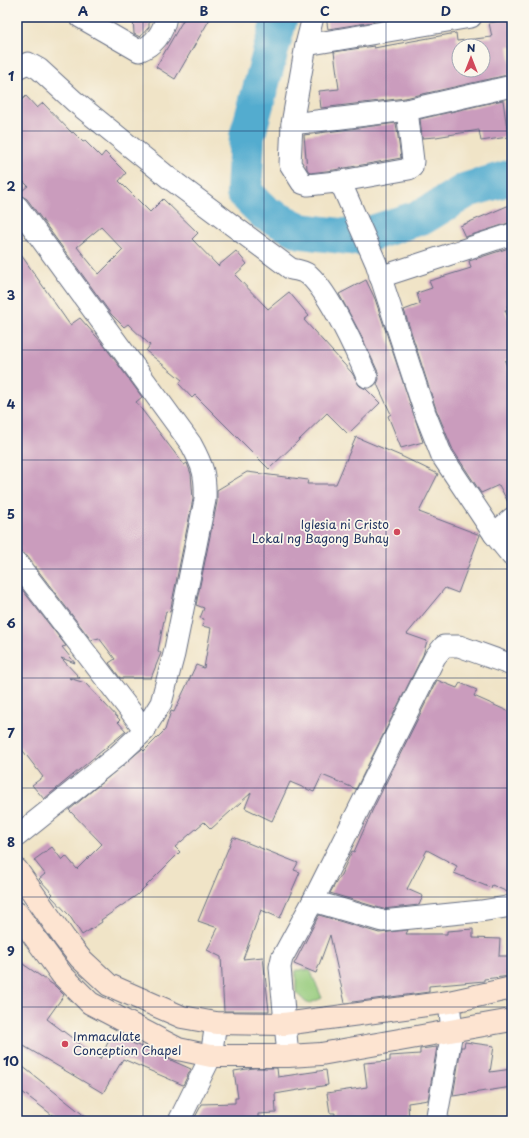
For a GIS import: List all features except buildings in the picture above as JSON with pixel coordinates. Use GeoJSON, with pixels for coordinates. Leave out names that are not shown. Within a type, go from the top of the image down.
{"type":"FeatureCollection","features":[{"type":"Feature","properties":{"kind":"street"},"geometry":{"type":"LineString","coordinates":[[80,17],[139,51],[155,42],[166,17]]}},
{"type":"Feature","properties":{"kind":"street"},"geometry":{"type":"LineString","coordinates":[[313,17],[306,45],[292,124],[290,164],[302,183],[308,185],[340,185],[409,169],[412,166],[413,161],[407,110]]}},
{"type":"Feature","properties":{"kind":"street"},"geometry":{"type":"LineString","coordinates":[[306,45],[471,17]]}},
{"type":"Feature","properties":{"kind":"street"},"geometry":{"type":"LineString","coordinates":[[17,68],[28,63],[39,69],[74,101],[169,178],[292,269],[308,274],[326,297],[357,353],[367,378]]}},
{"type":"Feature","properties":{"kind":"street"},"geometry":{"type":"LineString","coordinates":[[292,124],[407,110],[512,86]]}},
{"type":"Feature","properties":{"kind":"street"},"geometry":{"type":"LineString","coordinates":[[340,185],[378,270],[425,414],[442,456],[494,534],[512,556]]}},
{"type":"Feature","properties":{"kind":"street"},"geometry":{"type":"LineString","coordinates":[[17,206],[191,444],[203,467],[205,500],[174,654],[161,703],[145,730],[117,756],[17,836]]}},
{"type":"Feature","properties":{"kind":"street"},"geometry":{"type":"LineString","coordinates":[[378,270],[512,234]]}},
{"type":"Feature","properties":{"kind":"street"},"geometry":{"type":"LineString","coordinates":[[494,534],[512,518]]}},
{"type":"Feature","properties":{"kind":"street"},"geometry":{"type":"LineString","coordinates":[[17,563],[145,730]]}},
{"type":"Feature","properties":{"kind":"street"},"geometry":{"type":"LineString","coordinates":[[288,1056],[284,1024],[281,963],[438,651],[444,646],[460,646],[512,666]]}},
{"type":"Feature","properties":{"kind":"street"},"geometry":{"type":"LineString","coordinates":[[17,870],[80,958],[109,985],[182,1017],[216,1024],[284,1024],[449,1002],[512,988]]}},
{"type":"Feature","properties":{"kind":"street"},"geometry":{"type":"LineString","coordinates":[[313,901],[382,921],[451,915],[512,906]]}},
{"type":"Feature","properties":{"kind":"street"},"geometry":{"type":"LineString","coordinates":[[17,913],[62,975],[90,1003],[178,1049],[211,1056],[288,1056],[321,1054],[452,1032],[512,1020]]}},
{"type":"Feature","properties":{"kind":"street"},"geometry":{"type":"LineString","coordinates":[[436,1121],[452,1032],[449,1002]]}},
{"type":"Feature","properties":{"kind":"street"},"geometry":{"type":"LineString","coordinates":[[180,1121],[211,1056],[216,1024]]}},
{"type":"Feature","properties":{"kind":"green space"},"geometry":{"type":"Polygon","coordinates":[[[296,970],[310,970],[322,998],[308,1004],[296,993],[296,970]]]}},
{"type":"Feature","properties":{"kind":"waterway"},"geometry":{"type":"LineString","coordinates":[[280,17],[247,137],[244,192],[265,213],[301,231],[357,238],[424,216],[467,190],[512,177]]}},
{"type":"Feature","properties":{"kind":"place","name":"Iglesia ni Cristo Lokal ng Bagong Buhay"},"geometry":{"type":"Point","coordinates":[397,532]}},
{"type":"Feature","properties":{"kind":"place","name":"Immaculate Conception Chapel"},"geometry":{"type":"Point","coordinates":[65,1044]}}]}
